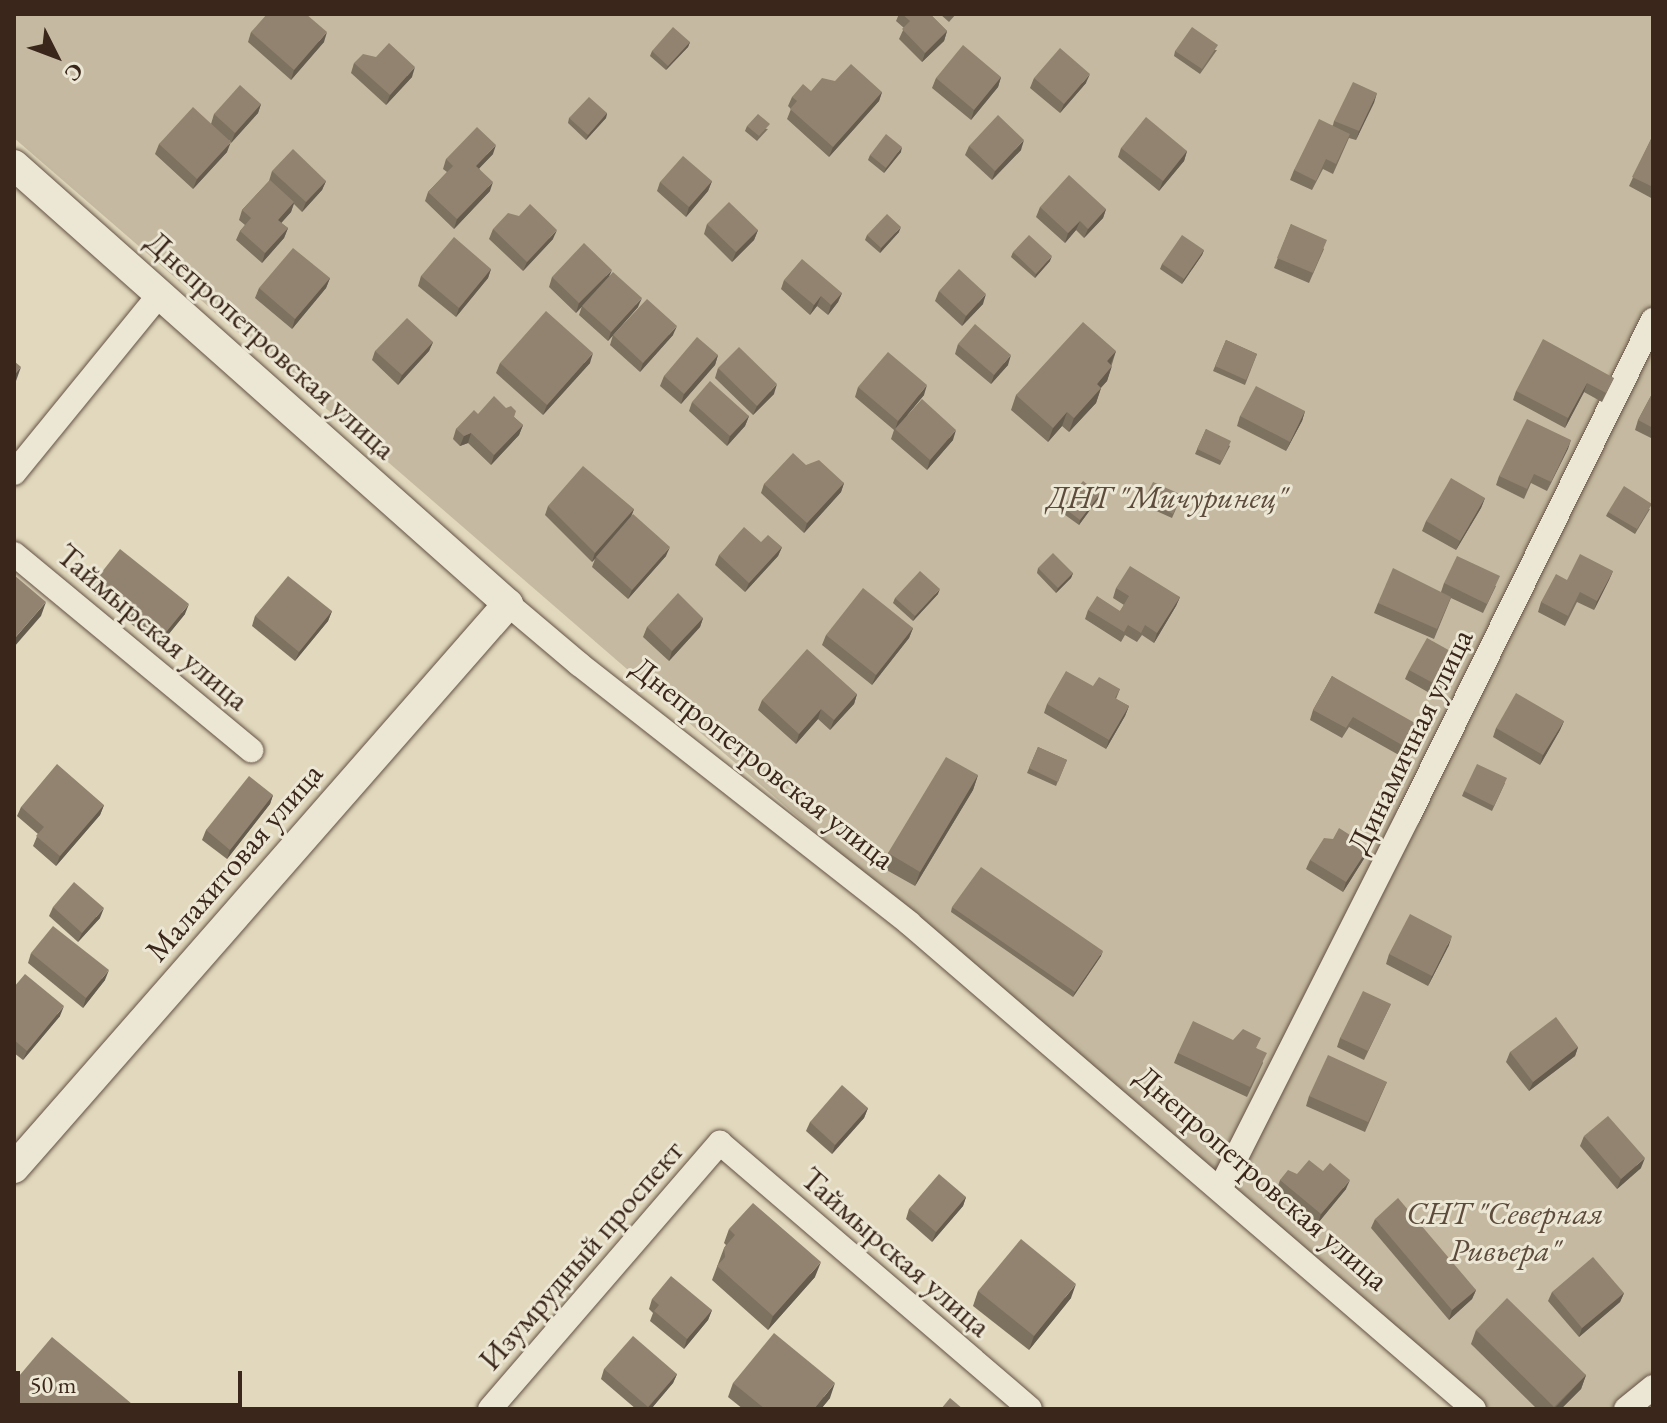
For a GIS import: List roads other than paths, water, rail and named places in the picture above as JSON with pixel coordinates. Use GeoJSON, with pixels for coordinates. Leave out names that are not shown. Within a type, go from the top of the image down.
{"type":"FeatureCollection","features":[{"type":"Feature","properties":{"kind":"street","name":"Днепропетровская улица"},"geometry":{"type":"LineString","coordinates":[[14,165],[508,604],[579,664],[909,923],[1474,1409]]}},
{"type":"Feature","properties":{"kind":"street"},"geometry":{"type":"LineString","coordinates":[[14,473],[160,294]]}},
{"type":"Feature","properties":{"kind":"street","name":"Динамичная улица"},"geometry":{"type":"LineString","coordinates":[[1220,1189],[1653,320]]}},
{"type":"Feature","properties":{"kind":"street","name":"Таймырская улица"},"geometry":{"type":"LineString","coordinates":[[14,554],[251,750]]}},
{"type":"Feature","properties":{"kind":"street","name":"Малахитовая улица"},"geometry":{"type":"LineString","coordinates":[[16,1163],[508,604]]}},
{"type":"Feature","properties":{"kind":"street","name":"Таймырская улица"},"geometry":{"type":"LineString","coordinates":[[720,1143],[1030,1409]]}},
{"type":"Feature","properties":{"kind":"street","name":"Изумрудный проспект"},"geometry":{"type":"LineString","coordinates":[[490,1409],[720,1143]]}},
{"type":"Feature","properties":{"kind":"street"},"geometry":{"type":"LineString","coordinates":[[1626,1409],[1653,1387]]}},
{"type":"Feature","properties":{"kind":"park label","name":"ДНТ \"Мичуринец\""},"geometry":{"type":"Point","coordinates":[1167,497]}},
{"type":"Feature","properties":{"kind":"park label","name":"СНТ \"Северная Ривьера\""},"geometry":{"type":"Point","coordinates":[1505,1232]}}]}
